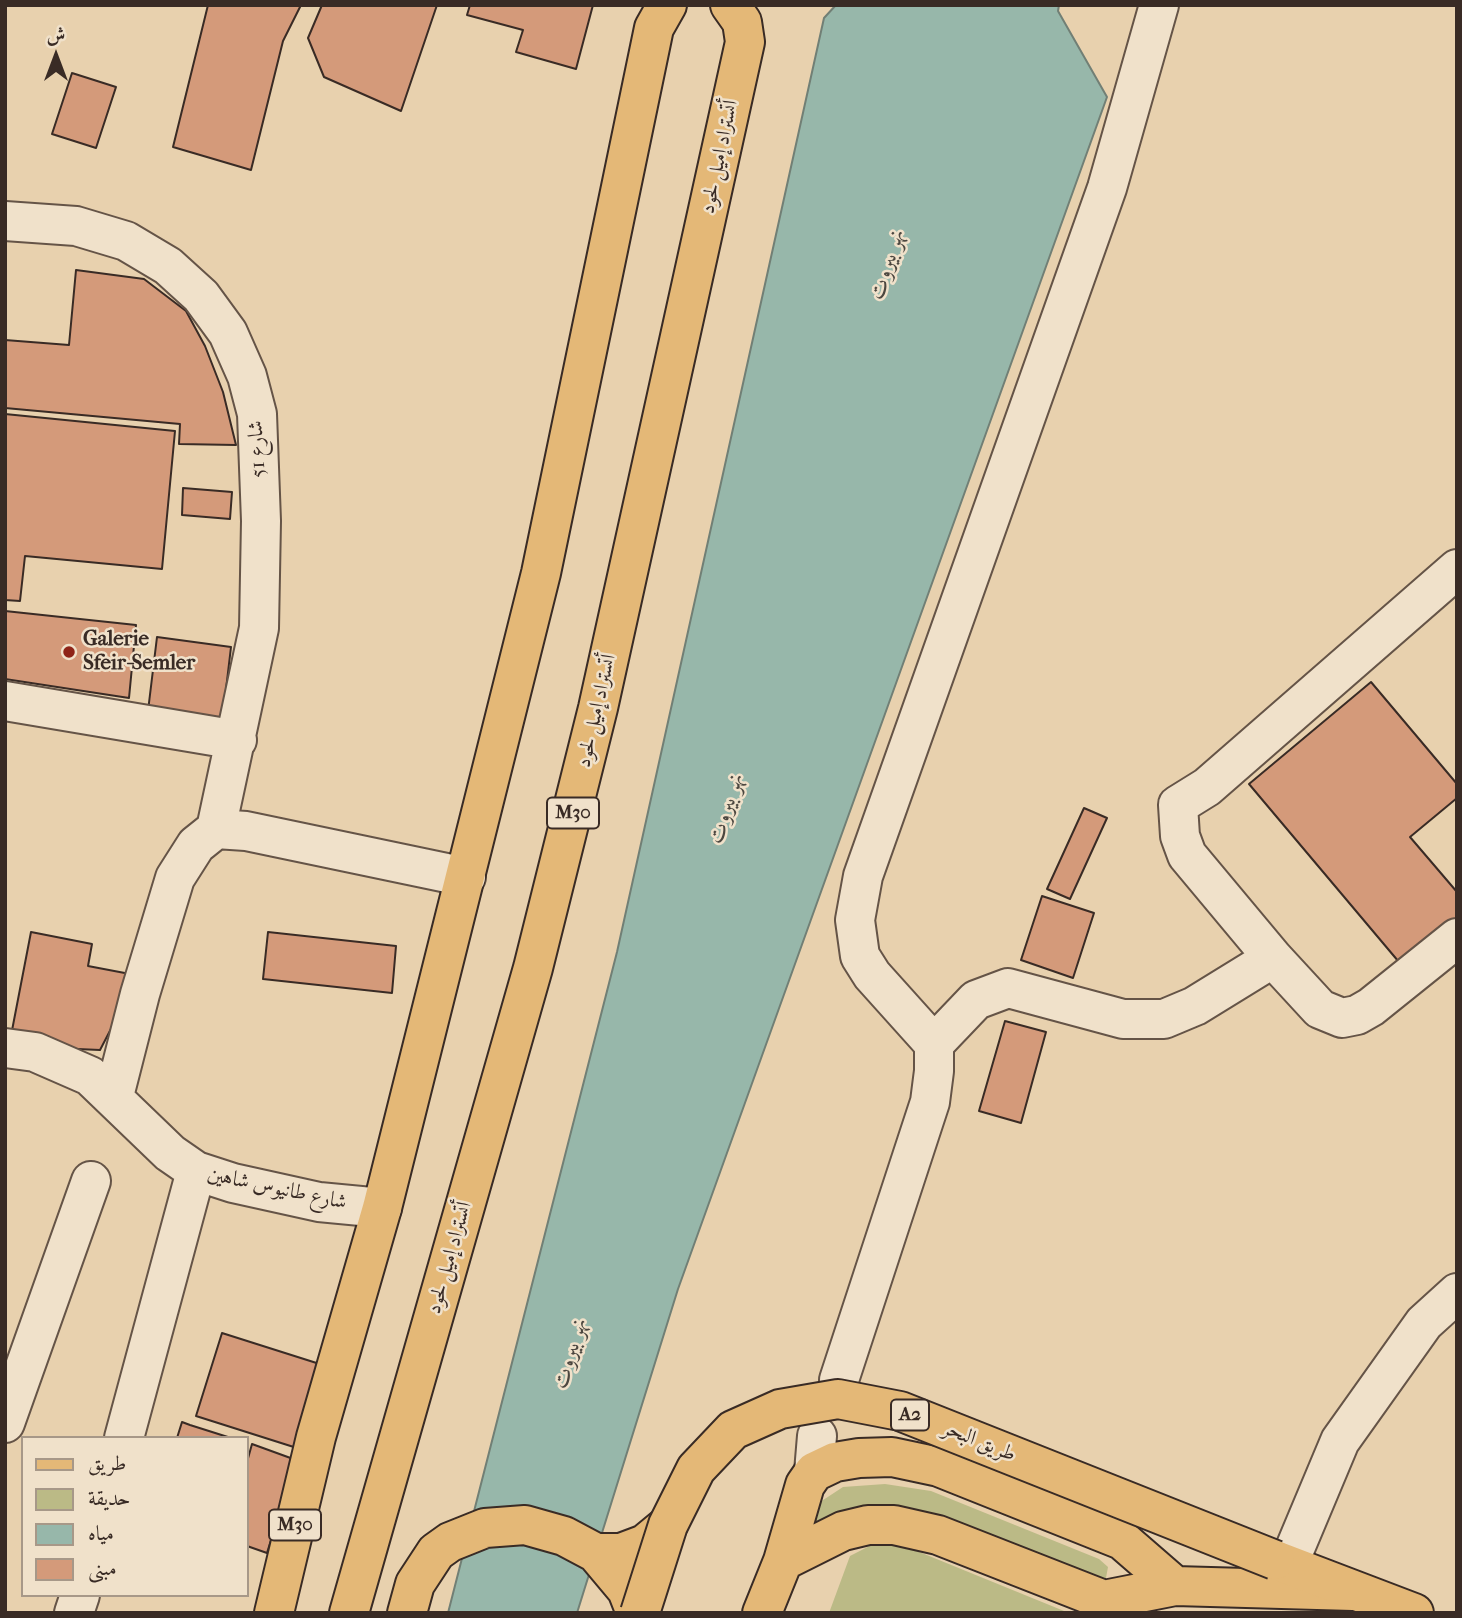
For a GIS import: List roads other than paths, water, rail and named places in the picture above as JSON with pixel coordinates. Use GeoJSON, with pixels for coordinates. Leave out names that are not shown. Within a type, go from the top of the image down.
{"type":"FeatureCollection","features":[{"type":"Feature","properties":{"kind":"main road","name":"أتستراد إميل لحود"},"geometry":{"type":"LineString","coordinates":[[349,1613],[568,836],[745,42],[740,11]]}},
{"type":"Feature","properties":{"kind":"main road","name":"M30"},"geometry":{"type":"LineString","coordinates":[[274,1613],[316,1437],[382,1208],[466,877],[569,445],[658,13]]}},
{"type":"Feature","properties":{"kind":"main road","name":"طريق البحر"},"geometry":{"type":"LineString","coordinates":[[638,1613],[668,1525],[696,1469],[733,1430],[780,1409],[838,1399],[900,1411],[1414,1613]]}},
{"type":"Feature","properties":{"kind":"main road"},"geometry":{"type":"LineString","coordinates":[[246,1613],[257,1593],[316,1437]]}},
{"type":"Feature","properties":{"kind":"main road"},"geometry":{"type":"LineString","coordinates":[[762,1613],[783,1561],[815,1454],[835,1462],[892,1457],[939,1467],[1122,1539],[1175,1586]]}},
{"type":"Feature","properties":{"kind":"main road","name":"A2"},"geometry":{"type":"LineString","coordinates":[[407,1613],[415,1584],[436,1552],[476,1530],[525,1525],[564,1536],[596,1553],[627,1590],[638,1613]]}},
{"type":"Feature","properties":{"kind":"main road","name":"A2"},"geometry":{"type":"LineString","coordinates":[[596,1553],[621,1553],[645,1544],[668,1525]]}},
{"type":"Feature","properties":{"kind":"main road"},"geometry":{"type":"LineString","coordinates":[[783,1561],[843,1531],[868,1525],[894,1525],[938,1535],[1121,1607],[1175,1586],[1360,1591]]}},
{"type":"Feature","properties":{"kind":"street"},"geometry":{"type":"LineString","coordinates":[[934,1044],[872,975],[860,956],[855,920],[863,876],[1107,188],[1159,5]]}},
{"type":"Feature","properties":{"kind":"street","name":"شارع 51"},"geometry":{"type":"LineString","coordinates":[[5,221],[88,230],[126,241],[168,266],[201,296],[228,333],[247,376],[257,414],[261,521],[259,628],[216,828]]}},
{"type":"Feature","properties":{"kind":"street"},"geometry":{"type":"LineString","coordinates":[[1457,569],[1207,787],[1178,805],[1180,836],[1187,855],[1273,958],[1320,1009],[1342,1018],[1357,1015],[1371,1007],[1457,938]]}},
{"type":"Feature","properties":{"kind":"street"},"geometry":{"type":"LineString","coordinates":[[5,701],[237,740]]}},
{"type":"Feature","properties":{"kind":"street"},"geometry":{"type":"LineString","coordinates":[[114,1096],[140,994],[175,878],[196,845],[216,828],[246,831],[466,877]]}},
{"type":"Feature","properties":{"kind":"street"},"geometry":{"type":"LineString","coordinates":[[839,1380],[930,1102],[934,1044],[976,1000],[1008,988],[1123,1019],[1164,1019],[1195,1006],[1273,958]]}},
{"type":"Feature","properties":{"kind":"street","name":"شارع طانيوس شاهين"},"geometry":{"type":"LineString","coordinates":[[5,1048],[35,1052],[61,1061],[90,1076],[114,1096],[170,1153],[196,1171],[233,1183],[319,1202],[382,1208]]}},
{"type":"Feature","properties":{"kind":"street"},"geometry":{"type":"LineString","coordinates":[[125,1436],[196,1171]]}},
{"type":"Feature","properties":{"kind":"street"},"geometry":{"type":"LineString","coordinates":[[5,1423],[92,1181]]}},
{"type":"Feature","properties":{"kind":"street"},"geometry":{"type":"LineString","coordinates":[[1282,1562],[1340,1441],[1424,1323],[1457,1293]]}},
{"type":"Feature","properties":{"kind":"water","name":"نهر بيروت"},"geometry":{"type":"Polygon","coordinates":[[[836,5],[1059,5],[1058,11],[1107,97],[678,1289],[577,1613],[448,1613],[617,952],[824,18],[836,5]]]}},
{"type":"Feature","properties":{"kind":"place","name":"Galerie Sfeir-Semler"},"geometry":{"type":"Point","coordinates":[69,652]}}]}
